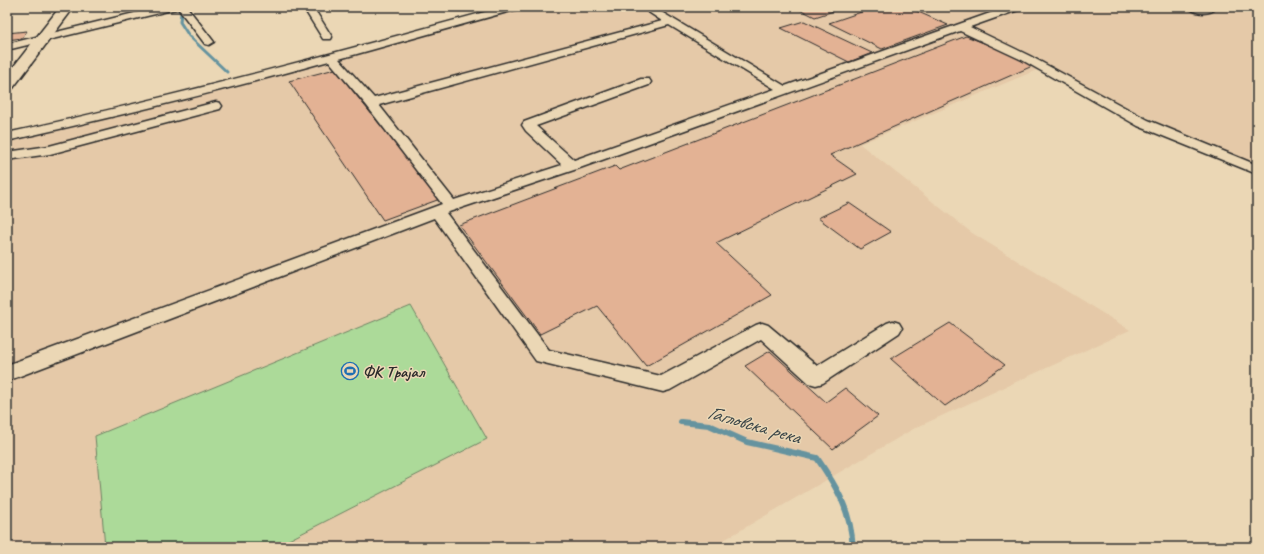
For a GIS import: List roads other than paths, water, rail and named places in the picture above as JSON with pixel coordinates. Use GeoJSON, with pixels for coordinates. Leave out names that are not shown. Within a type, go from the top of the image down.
{"type":"FeatureCollection","features":[{"type":"Feature","properties":{"kind":"main road"},"geometry":{"type":"LineString","coordinates":[[7,85],[67,7]]}},
{"type":"Feature","properties":{"kind":"street"},"geometry":{"type":"LineString","coordinates":[[7,47],[172,7]]}},
{"type":"Feature","properties":{"kind":"street"},"geometry":{"type":"LineString","coordinates":[[182,7],[208,42]]}},
{"type":"Feature","properties":{"kind":"street"},"geometry":{"type":"LineString","coordinates":[[308,7],[327,37]]}},
{"type":"Feature","properties":{"kind":"street"},"geometry":{"type":"LineString","coordinates":[[7,137],[229,85],[514,7]]}},
{"type":"Feature","properties":{"kind":"street"},"geometry":{"type":"LineString","coordinates":[[646,7],[784,90]]}},
{"type":"Feature","properties":{"kind":"street"},"geometry":{"type":"LineString","coordinates":[[7,373],[444,208],[572,166],[1017,7]]}},
{"type":"Feature","properties":{"kind":"street"},"geometry":{"type":"LineString","coordinates":[[1193,7],[1203,10],[1213,7]]}},
{"type":"Feature","properties":{"kind":"street"},"geometry":{"type":"LineString","coordinates":[[371,103],[670,22]]}},
{"type":"Feature","properties":{"kind":"street"},"geometry":{"type":"LineString","coordinates":[[961,27],[1026,58],[1143,123],[1257,170]]}},
{"type":"Feature","properties":{"kind":"street"},"geometry":{"type":"LineString","coordinates":[[331,57],[371,103],[444,208],[543,356],[663,384],[762,330],[816,377],[893,328]]}},
{"type":"Feature","properties":{"kind":"street"},"geometry":{"type":"LineString","coordinates":[[572,166],[529,125],[645,82]]}},
{"type":"Feature","properties":{"kind":"street"},"geometry":{"type":"LineString","coordinates":[[7,156],[50,150],[216,106]]}},
{"type":"Feature","properties":{"kind":"waterway","name":"Гагловска река"},"geometry":{"type":"LineString","coordinates":[[177,7],[181,13],[180,22],[189,36],[227,72]]}},
{"type":"Feature","properties":{"kind":"waterway","name":"Гагловска река"},"geometry":{"type":"LineString","coordinates":[[681,422],[709,425],[747,442],[817,458],[842,500],[849,521],[853,547]]}},
{"type":"Feature","properties":{"kind":"place","name":"ФК Трајал"},"geometry":{"type":"Point","coordinates":[350,371]}}]}
